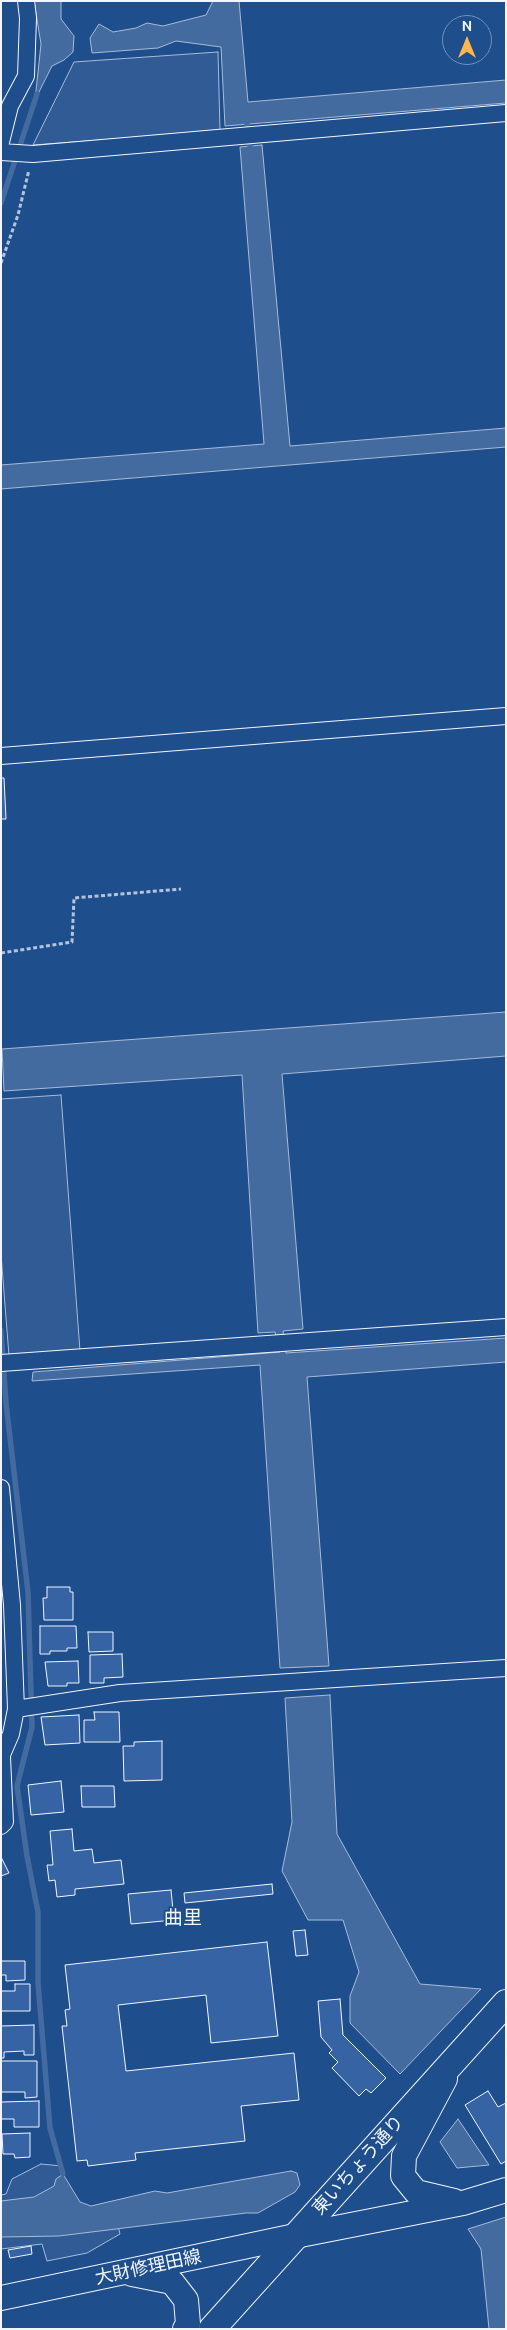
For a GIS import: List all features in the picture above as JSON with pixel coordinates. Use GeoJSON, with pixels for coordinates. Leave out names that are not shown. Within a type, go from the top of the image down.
{"type":"FeatureCollection","features":[{"type":"Feature","properties":{"kind":"main road","name":"東いちょう通り"},"geometry":{"type":"LineString","coordinates":[[212,2329],[506,2003]]}},
{"type":"Feature","properties":{"kind":"street"},"geometry":{"type":"LineString","coordinates":[[1,142],[10,106],[26,76],[28,18],[26,1]]}},
{"type":"Feature","properties":{"kind":"street"},"geometry":{"type":"LineString","coordinates":[[1,152],[33,154],[506,113]]}},
{"type":"Feature","properties":{"kind":"street"},"geometry":{"type":"LineString","coordinates":[[1,756],[506,716]]}},
{"type":"Feature","properties":{"kind":"street"},"geometry":{"type":"LineString","coordinates":[[6,1363],[506,1327]]}},
{"type":"Feature","properties":{"kind":"street"},"geometry":{"type":"LineString","coordinates":[[1,1488],[12,1605],[27,1708],[11,1734],[2,1757],[5,1822],[1,1826]]}},
{"type":"Feature","properties":{"kind":"street"},"geometry":{"type":"LineString","coordinates":[[27,1708],[120,1693],[506,1668]]}},
{"type":"Feature","properties":{"kind":"street"},"geometry":{"type":"LineString","coordinates":[[456,2058],[404,2156],[403,2176],[416,2192],[463,2202]]}},
{"type":"Feature","properties":{"kind":"street","name":"大財修理田線"},"geometry":{"type":"LineString","coordinates":[[1,2298],[463,2202],[506,2190]]}},
{"type":"Feature","properties":{"kind":"street"},"geometry":{"type":"LineString","coordinates":[[123,2272],[172,2282],[186,2300],[188,2324],[185,2329]]}},
{"type":"Feature","properties":{"kind":"path"},"geometry":{"type":"LineString","coordinates":[[1,263],[18,215],[33,154]]}},
{"type":"Feature","properties":{"kind":"path"},"geometry":{"type":"LineString","coordinates":[[1,953],[72,942],[74,898],[181,890]]}},
{"type":"Feature","properties":{"kind":"shaded area"},"geometry":{"type":"Polygon","coordinates":[[[34,1],[61,1],[61,19],[74,36],[73,52],[64,60],[52,66],[35,100],[41,44],[34,1]]]}},
{"type":"Feature","properties":{"kind":"shaded area"},"geometry":{"type":"Polygon","coordinates":[[[213,1],[239,1],[248,102],[506,80],[506,103],[225,126],[221,47],[176,41],[158,48],[92,53],[90,38],[99,24],[113,32],[136,28],[147,23],[163,26],[206,15],[213,1]]]}},
{"type":"Feature","properties":{"kind":"shaded area"},"geometry":{"type":"Polygon","coordinates":[[[218,52],[220,131],[33,145],[74,62],[218,52]]]}},
{"type":"Feature","properties":{"kind":"shaded area"},"geometry":{"type":"Polygon","coordinates":[[[262,145],[290,446],[506,428],[506,447],[1,489],[1,465],[264,444],[240,147],[262,145]]]}},
{"type":"Feature","properties":{"kind":"shaded area"},"geometry":{"type":"Polygon","coordinates":[[[506,1012],[506,1056],[282,1074],[303,1329],[283,1331],[286,1353],[506,1338],[506,1362],[307,1377],[329,1666],[280,1668],[260,1365],[32,1381],[33,1372],[280,1352],[275,1332],[258,1333],[242,1075],[4,1091],[2,1049],[506,1012]]]}},
{"type":"Feature","properties":{"kind":"shaded area"},"geometry":{"type":"Polygon","coordinates":[[[61,1095],[80,1351],[9,1356],[1,1254],[1,1099],[61,1095]]]}},
{"type":"Feature","properties":{"kind":"shaded area"},"geometry":{"type":"Polygon","coordinates":[[[330,1695],[337,1834],[420,1984],[481,1989],[400,2074],[350,2023],[350,1996],[359,1972],[343,1920],[308,1920],[282,1871],[292,1822],[285,1698],[330,1695]]]}},
{"type":"Feature","properties":{"kind":"shaded area"},"geometry":{"type":"Polygon","coordinates":[[[458,2119],[489,2165],[457,2168],[440,2142],[458,2119]]]}},
{"type":"Feature","properties":{"kind":"shaded area"},"geometry":{"type":"Polygon","coordinates":[[[41,2164],[62,2166],[66,2197],[84,2215],[115,2213],[120,2234],[87,2253],[47,2261],[42,2244],[1,2249],[1,2195],[6,2194],[12,2179],[41,2164]]]}},
{"type":"Feature","properties":{"kind":"shaded area"},"geometry":{"type":"Polygon","coordinates":[[[291,2171],[297,2173],[300,2185],[295,2192],[258,2213],[59,2236],[1,2237],[1,2201],[34,2197],[54,2186],[56,2179],[63,2174],[80,2202],[91,2206],[155,2191],[167,2193],[291,2171]]]}},
{"type":"Feature","properties":{"kind":"shaded area"},"geometry":{"type":"Polygon","coordinates":[[[506,2217],[506,2329],[489,2329],[481,2249],[468,2229],[506,2217]]]}},
{"type":"Feature","properties":{"kind":"building"},"geometry":{"type":"Polygon","coordinates":[[[1,778],[4,778],[6,819],[1,819],[1,778]]]}},
{"type":"Feature","properties":{"kind":"building"},"geometry":{"type":"Polygon","coordinates":[[[47,1587],[70,1587],[70,1592],[73,1592],[73,1620],[44,1620],[43,1598],[47,1598],[47,1587]]]}},
{"type":"Feature","properties":{"kind":"building"},"geometry":{"type":"Polygon","coordinates":[[[40,1626],[76,1626],[77,1648],[67,1648],[67,1651],[50,1651],[50,1654],[40,1654],[40,1626]]]}},
{"type":"Feature","properties":{"kind":"building"},"geometry":{"type":"Polygon","coordinates":[[[88,1632],[113,1632],[113,1651],[89,1652],[88,1632]]]}},
{"type":"Feature","properties":{"kind":"building"},"geometry":{"type":"Polygon","coordinates":[[[122,1654],[123,1677],[104,1678],[104,1683],[90,1683],[90,1655],[122,1654]]]}},
{"type":"Feature","properties":{"kind":"building"},"geometry":{"type":"Polygon","coordinates":[[[78,1661],[79,1683],[67,1683],[67,1686],[48,1686],[45,1662],[78,1661]]]}},
{"type":"Feature","properties":{"kind":"building"},"geometry":{"type":"Polygon","coordinates":[[[94,1712],[119,1712],[120,1742],[84,1742],[84,1720],[95,1720],[94,1712]]]}},
{"type":"Feature","properties":{"kind":"building"},"geometry":{"type":"Polygon","coordinates":[[[79,1715],[80,1743],[45,1745],[41,1717],[79,1715]]]}},
{"type":"Feature","properties":{"kind":"building"},"geometry":{"type":"Polygon","coordinates":[[[162,1741],[162,1780],[124,1781],[123,1746],[134,1746],[134,1742],[162,1741]]]}},
{"type":"Feature","properties":{"kind":"building"},"geometry":{"type":"Polygon","coordinates":[[[61,1781],[64,1812],[31,1815],[28,1785],[61,1781]]]}},
{"type":"Feature","properties":{"kind":"building"},"geometry":{"type":"Polygon","coordinates":[[[81,1786],[114,1786],[115,1807],[82,1807],[81,1786]]]}},
{"type":"Feature","properties":{"kind":"building"},"geometry":{"type":"Polygon","coordinates":[[[72,1829],[74,1851],[92,1849],[94,1863],[121,1860],[124,1884],[75,1889],[75,1895],[57,1897],[55,1880],[49,1881],[47,1865],[53,1865],[50,1831],[72,1829]]]}},
{"type":"Feature","properties":{"kind":"building"},"geometry":{"type":"Polygon","coordinates":[[[1,1857],[9,1873],[1,1876],[1,1857]]]}},
{"type":"Feature","properties":{"kind":"building"},"geometry":{"type":"Polygon","coordinates":[[[272,1884],[273,1894],[185,1903],[184,1893],[272,1884]]]}},
{"type":"Feature","properties":{"kind":"building"},"geometry":{"type":"Polygon","coordinates":[[[171,1890],[174,1920],[131,1924],[128,1894],[171,1890]]]}},
{"type":"Feature","properties":{"kind":"building"},"geometry":{"type":"Polygon","coordinates":[[[305,1930],[308,1955],[296,1956],[293,1931],[305,1930]]]}},
{"type":"Feature","properties":{"kind":"building"},"geometry":{"type":"Polygon","coordinates":[[[267,1942],[278,2036],[211,2043],[206,1995],[118,2005],[126,2071],[294,2053],[299,2100],[241,2106],[245,2141],[135,2153],[136,2160],[88,2166],[87,2160],[77,2161],[62,2026],[67,2026],[65,2010],[70,2009],[65,1965],[267,1942]]]}},
{"type":"Feature","properties":{"kind":"building"},"geometry":{"type":"Polygon","coordinates":[[[1,1961],[25,1961],[25,1980],[6,1981],[6,1975],[1,1975],[1,1961]]]}},
{"type":"Feature","properties":{"kind":"building"},"geometry":{"type":"Polygon","coordinates":[[[15,1984],[30,1984],[30,2011],[1,2011],[1,1991],[15,1991],[15,1984]]]}},
{"type":"Feature","properties":{"kind":"building"},"geometry":{"type":"Polygon","coordinates":[[[340,1999],[343,2035],[386,2078],[371,2093],[366,2089],[359,2096],[332,2068],[338,2062],[329,2053],[332,2050],[321,2037],[318,2001],[340,1999]]]}},
{"type":"Feature","properties":{"kind":"building"},"geometry":{"type":"Polygon","coordinates":[[[34,2025],[34,2055],[24,2055],[24,2051],[4,2052],[4,2058],[1,2058],[1,2026],[34,2025]]]}},
{"type":"Feature","properties":{"kind":"building"},"geometry":{"type":"Polygon","coordinates":[[[1,2061],[37,2061],[37,2097],[25,2098],[25,2092],[1,2092],[1,2061]]]}},
{"type":"Feature","properties":{"kind":"building"},"geometry":{"type":"Polygon","coordinates":[[[488,2091],[498,2107],[506,2103],[506,2161],[501,2164],[465,2105],[488,2091]]]}},
{"type":"Feature","properties":{"kind":"building"},"geometry":{"type":"Polygon","coordinates":[[[39,2101],[39,2127],[14,2127],[14,2119],[1,2119],[1,2102],[39,2101]]]}},
{"type":"Feature","properties":{"kind":"building"},"geometry":{"type":"Polygon","coordinates":[[[30,2133],[30,2157],[15,2158],[14,2154],[3,2154],[2,2134],[30,2133]]]}},
{"type":"Feature","properties":{"kind":"building"},"geometry":{"type":"Polygon","coordinates":[[[31,2246],[32,2254],[10,2258],[8,2250],[31,2246]]]}},
{"type":"Feature","properties":{"kind":"waterway"},"geometry":{"type":"LineString","coordinates":[[1,203],[37,94]]}},
{"type":"Feature","properties":{"kind":"waterway"},"geometry":{"type":"LineString","coordinates":[[247,124],[250,146]]}},
{"type":"Feature","properties":{"kind":"waterway"},"geometry":{"type":"LineString","coordinates":[[1,1330],[6,1403],[28,1592],[32,1727],[17,1786],[27,1856],[38,1912],[38,1983],[50,2128],[63,2174]]}},
{"type":"Feature","properties":{"kind":"district","name":"曲里"},"geometry":{"type":"Point","coordinates":[183,1918]}}]}
